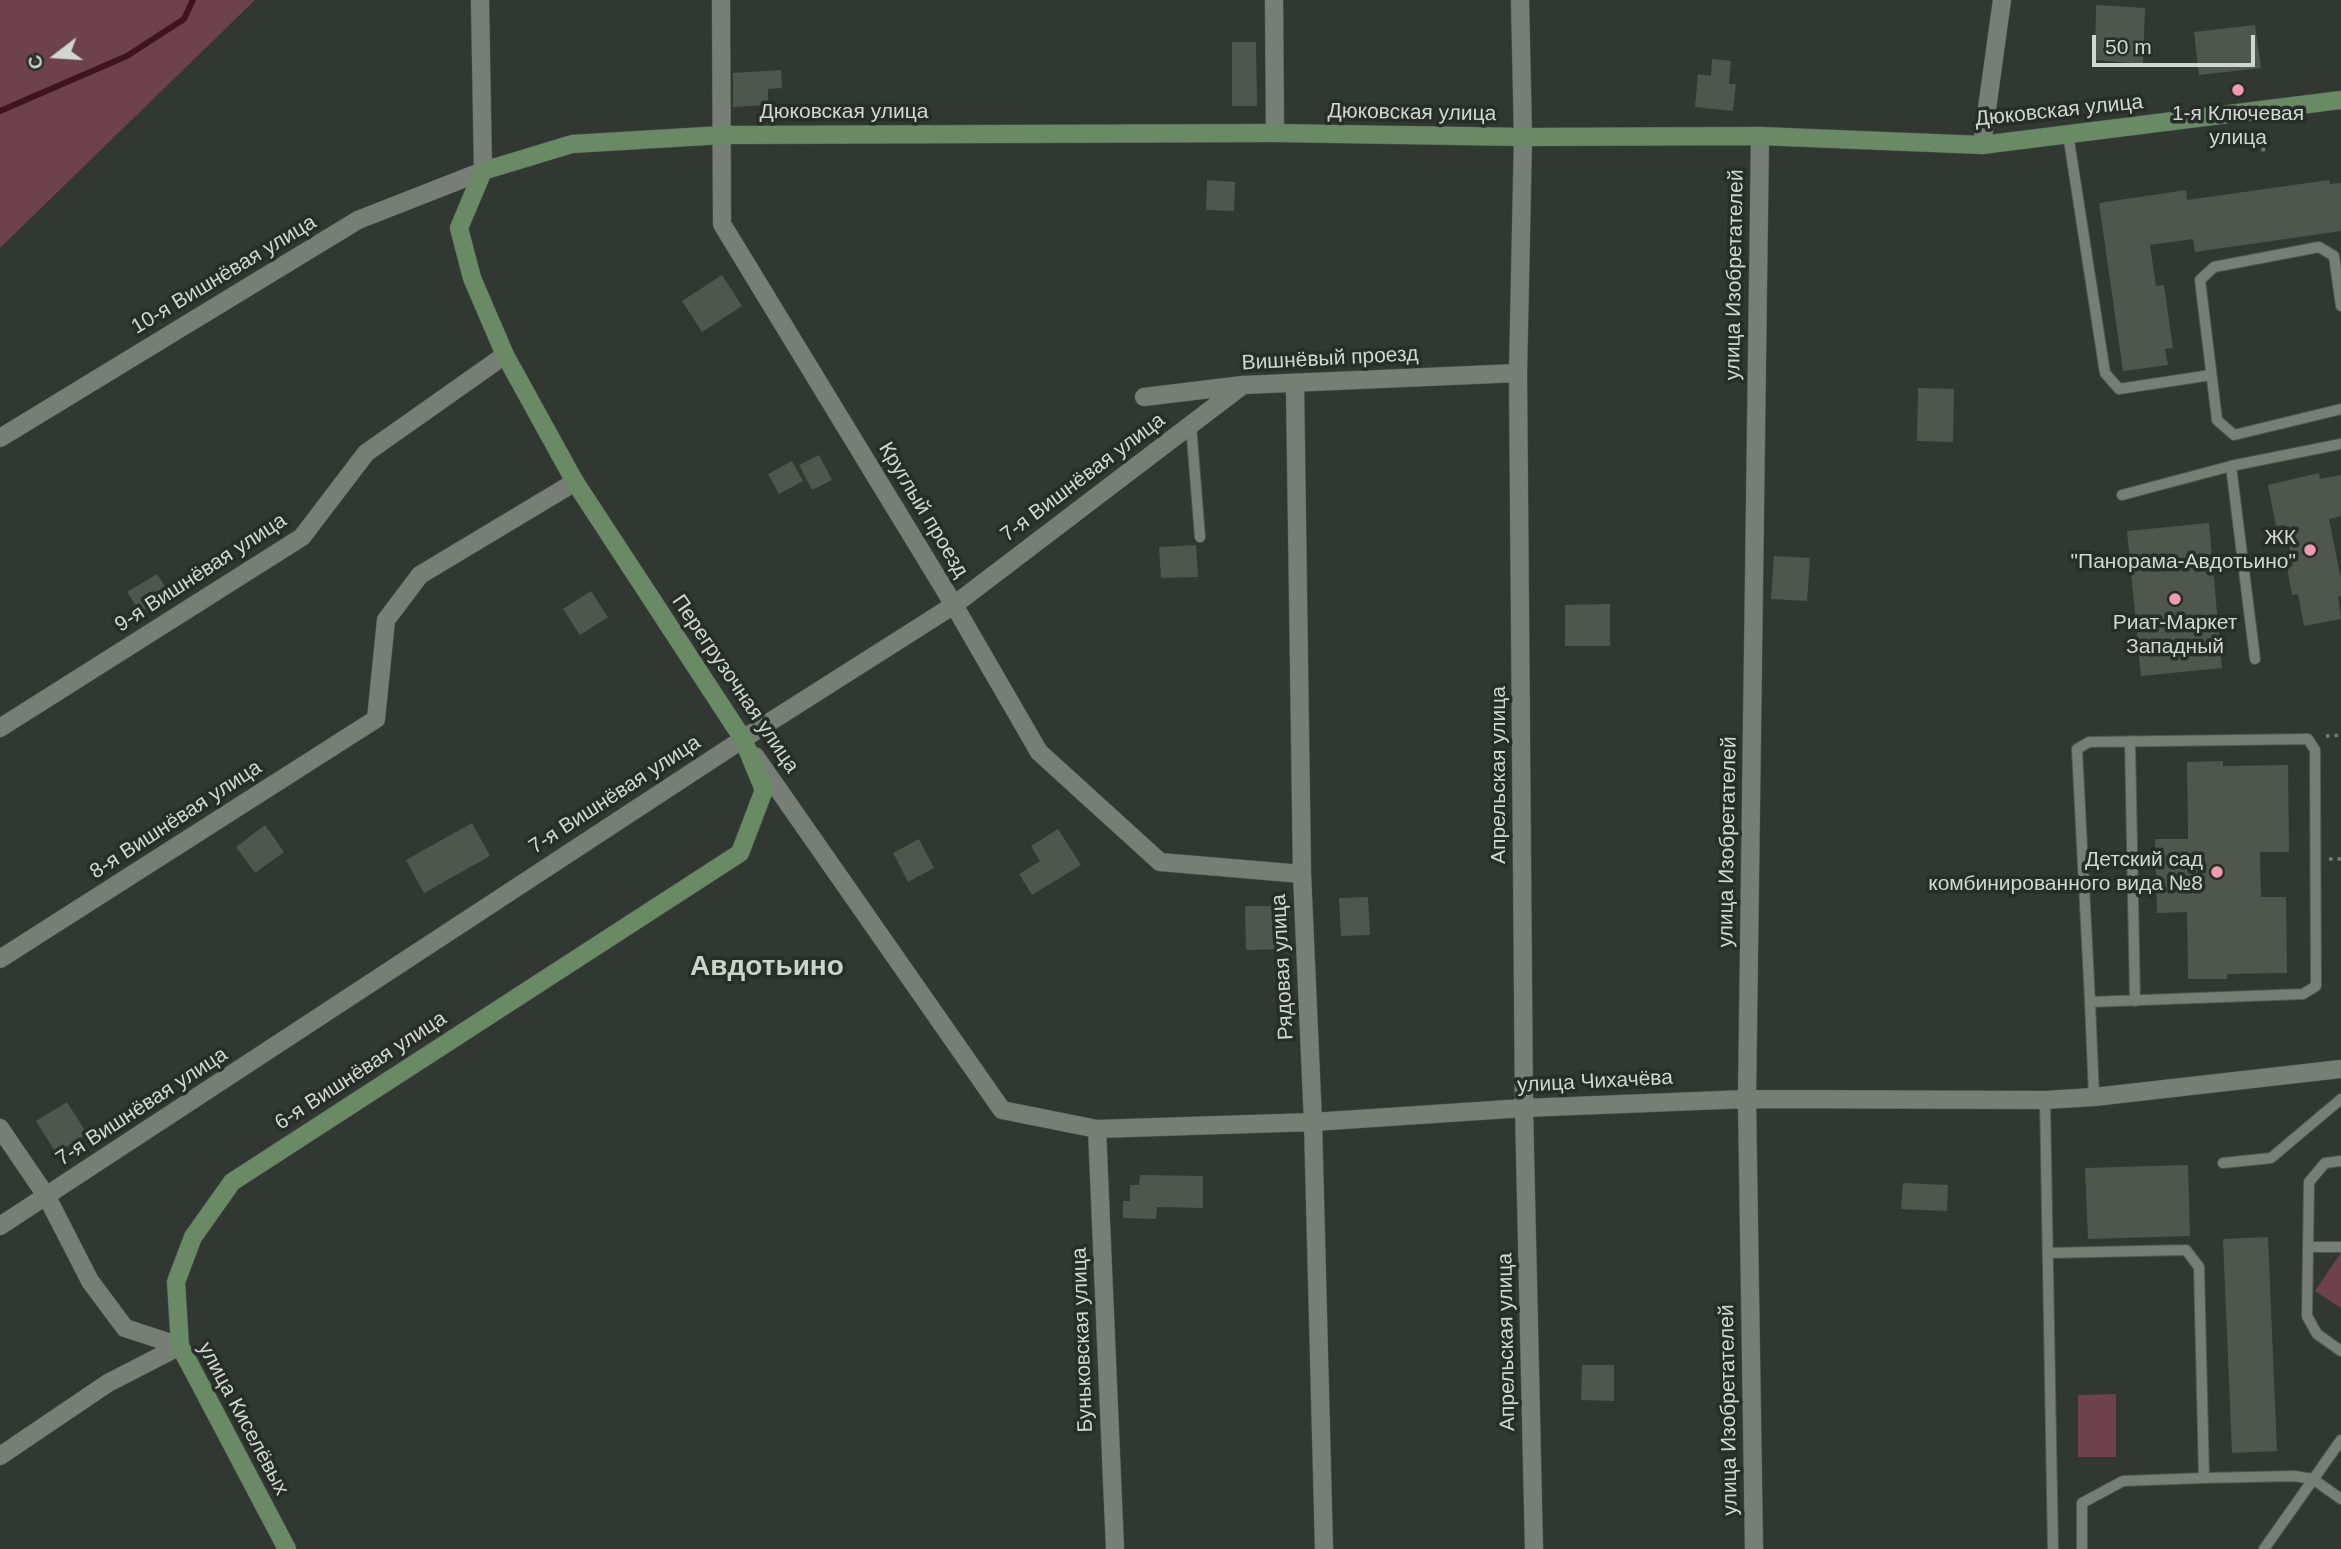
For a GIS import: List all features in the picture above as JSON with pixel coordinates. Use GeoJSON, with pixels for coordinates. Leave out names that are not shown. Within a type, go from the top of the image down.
{"type":"FeatureCollection","features":[{"type":"Feature","properties":{"kind":"street"},"geometry":{"type":"LineString","coordinates":[[480,0],[483,171]]}},
{"type":"Feature","properties":{"kind":"street","name":"Круглый проезд"},"geometry":{"type":"LineString","coordinates":[[722,0],[722,225],[954,605],[1039,752],[1160,862],[1302,874]]}},
{"type":"Feature","properties":{"kind":"street"},"geometry":{"type":"LineString","coordinates":[[1274,0],[1275,133]]}},
{"type":"Feature","properties":{"kind":"street","name":"Апрельская улица"},"geometry":{"type":"LineString","coordinates":[[1520,0],[1522,137],[1518,373],[1524,1108],[1534,1549]]}},
{"type":"Feature","properties":{"kind":"street"},"geometry":{"type":"LineString","coordinates":[[1982,145],[2002,0]]}},
{"type":"Feature","properties":{"kind":"street","name":"Дюковская улица"},"geometry":{"type":"LineString","coordinates":[[483,171],[572,144],[723,135],[1275,133],[1522,137],[1760,136],[1982,145],[2341,100]]}},
{"type":"Feature","properties":{"kind":"street","name":"улица Изобретателей"},"geometry":{"type":"LineString","coordinates":[[1754,1549],[1747,1099],[1760,136]]}},
{"type":"Feature","properties":{"kind":"street","name":"Перегрузочная улица"},"geometry":{"type":"LineString","coordinates":[[483,171],[459,228],[472,278],[505,355],[575,482],[743,739],[1002,1110],[1097,1129]]}},
{"type":"Feature","properties":{"kind":"street","name":"10-я Вишнёвая улица"},"geometry":{"type":"LineString","coordinates":[[0,438],[358,220],[483,171]]}},
{"type":"Feature","properties":{"kind":"street","name":"9-я Вишнёвая улица"},"geometry":{"type":"LineString","coordinates":[[0,729],[303,537],[366,453],[505,355]]}},
{"type":"Feature","properties":{"kind":"street","name":"Вишнёвый проезд"},"geometry":{"type":"LineString","coordinates":[[1144,397],[1243,385],[1518,373]]}},
{"type":"Feature","properties":{"kind":"street","name":"Рядовая улица"},"geometry":{"type":"LineString","coordinates":[[1295,384],[1302,874],[1313,1122],[1324,1549]]}},
{"type":"Feature","properties":{"kind":"street","name":"7-я Вишнёвая улица"},"geometry":{"type":"LineString","coordinates":[[0,1226],[743,739],[954,605],[1243,385]]}},
{"type":"Feature","properties":{"kind":"street","name":"8-я Вишнёвая улица"},"geometry":{"type":"LineString","coordinates":[[0,959],[376,719],[386,620],[420,575],[575,482]]}},
{"type":"Feature","properties":{"kind":"street","name":"6-я Вишнёвая улица"},"geometry":{"type":"LineString","coordinates":[[180,1346],[176,1282],[192,1237],[232,1182],[740,853],[764,790],[743,739]]}},
{"type":"Feature","properties":{"kind":"street","name":"улица Чихачёва"},"geometry":{"type":"LineString","coordinates":[[1097,1129],[1313,1122],[1524,1108],[1747,1099],[2045,1100],[2094,1097],[2341,1069]]}},
{"type":"Feature","properties":{"kind":"street","name":"улица Киселёвых"},"geometry":{"type":"LineString","coordinates":[[0,1128],[47,1197],[90,1281],[125,1328],[180,1346],[287,1549]]}},
{"type":"Feature","properties":{"kind":"street","name":"Буньковская улица"},"geometry":{"type":"LineString","coordinates":[[1097,1129],[1115,1549]]}},
{"type":"Feature","properties":{"kind":"street"},"geometry":{"type":"LineString","coordinates":[[0,1456],[108,1383],[180,1346]]}},
{"type":"Feature","properties":{"kind":"lane"},"geometry":{"type":"LineString","coordinates":[[2068,134],[2105,373],[2119,389],[2211,374]]}},
{"type":"Feature","properties":{"kind":"lane"},"geometry":{"type":"LineString","coordinates":[[2341,306],[2334,256],[2319,247],[2214,267],[2200,280],[2217,420],[2234,435],[2341,409]]}},
{"type":"Feature","properties":{"kind":"lane"},"geometry":{"type":"LineString","coordinates":[[1191,425],[1200,537]]}},
{"type":"Feature","properties":{"kind":"lane"},"geometry":{"type":"LineString","coordinates":[[2122,495],[2231,466],[2341,444]]}},
{"type":"Feature","properties":{"kind":"lane"},"geometry":{"type":"LineString","coordinates":[[2231,466],[2255,659]]}},
{"type":"Feature","properties":{"kind":"lane"},"geometry":{"type":"LineString","coordinates":[[2090,1002],[2303,994],[2316,986],[2315,750],[2308,739],[2089,742],[2077,749],[2094,1097]]}},
{"type":"Feature","properties":{"kind":"lane"},"geometry":{"type":"LineString","coordinates":[[2130,741],[2135,1000]]}},
{"type":"Feature","properties":{"kind":"lane"},"geometry":{"type":"LineString","coordinates":[[2223,1163],[2271,1158],[2341,1099]]}},
{"type":"Feature","properties":{"kind":"lane"},"geometry":{"type":"LineString","coordinates":[[2045,1100],[2053,1549]]}},
{"type":"Feature","properties":{"kind":"lane"},"geometry":{"type":"LineString","coordinates":[[2341,1161],[2325,1163],[2309,1182],[2307,1316],[2317,1334],[2341,1351]]}},
{"type":"Feature","properties":{"kind":"lane"},"geometry":{"type":"LineString","coordinates":[[2308,1248],[2341,1247]]}},
{"type":"Feature","properties":{"kind":"lane"},"geometry":{"type":"LineString","coordinates":[[2048,1253],[2186,1250],[2199,1267],[2204,1478]]}},
{"type":"Feature","properties":{"kind":"lane"},"geometry":{"type":"LineString","coordinates":[[2264,1549],[2341,1440]]}},
{"type":"Feature","properties":{"kind":"lane"},"geometry":{"type":"LineString","coordinates":[[2082,1549],[2082,1503],[2123,1481],[2294,1476],[2313,1479],[2341,1499]]}},
{"type":"Feature","properties":{"kind":"path"},"geometry":{"type":"LineString","coordinates":[[2261,131],[2264,155]]}},
{"type":"Feature","properties":{"kind":"shaded area"},"geometry":{"type":"Polygon","coordinates":[[[0,0],[255,0],[0,248],[0,0]]]}},
{"type":"Feature","properties":{"kind":"shaded area"},"geometry":{"type":"Polygon","coordinates":[[[2341,1254],[2341,1308],[2315,1291],[2341,1254]]]}},
{"type":"Feature","properties":{"kind":"shaded area"},"geometry":{"type":"Polygon","coordinates":[[[2116,1394],[2116,1457],[2078,1457],[2078,1395],[2116,1394]]]}},
{"type":"Feature","properties":{"kind":"building"},"geometry":{"type":"Polygon","coordinates":[[[2096,5],[2145,8],[2143,64],[2095,60],[2096,5]]]}},
{"type":"Feature","properties":{"kind":"building"},"geometry":{"type":"Polygon","coordinates":[[[2255,25],[2261,68],[2199,75],[2194,32],[2255,25]]]}},
{"type":"Feature","properties":{"kind":"building"},"geometry":{"type":"Polygon","coordinates":[[[1232,42],[1256,42],[1257,106],[1232,106],[1232,42]]]}},
{"type":"Feature","properties":{"kind":"building"},"geometry":{"type":"Polygon","coordinates":[[[1712,59],[1731,61],[1729,84],[1736,84],[1733,111],[1695,107],[1698,74],[1711,76],[1712,59]]]}},
{"type":"Feature","properties":{"kind":"building"},"geometry":{"type":"Polygon","coordinates":[[[781,70],[782,88],[768,89],[768,105],[733,107],[733,73],[781,70]]]}},
{"type":"Feature","properties":{"kind":"building"},"geometry":{"type":"Polygon","coordinates":[[[1207,180],[1235,182],[1234,211],[1206,210],[1207,180]]]}},
{"type":"Feature","properties":{"kind":"building"},"geometry":{"type":"Polygon","coordinates":[[[2329,180],[2330,184],[2341,183],[2341,231],[2195,252],[2193,239],[2150,245],[2156,286],[2164,285],[2173,348],[2165,349],[2168,365],[2123,371],[2099,203],[2186,190],[2187,200],[2329,180]]]}},
{"type":"Feature","properties":{"kind":"building"},"geometry":{"type":"Polygon","coordinates":[[[722,275],[742,306],[702,332],[682,301],[722,275]]]}},
{"type":"Feature","properties":{"kind":"building"},"geometry":{"type":"Polygon","coordinates":[[[1918,388],[1954,389],[1953,442],[1917,441],[1918,388]]]}},
{"type":"Feature","properties":{"kind":"building"},"geometry":{"type":"Polygon","coordinates":[[[819,455],[832,480],[812,490],[799,465],[819,455]]]}},
{"type":"Feature","properties":{"kind":"building"},"geometry":{"type":"Polygon","coordinates":[[[792,461],[803,481],[779,494],[768,474],[792,461]]]}},
{"type":"Feature","properties":{"kind":"building","name":"ЖК \"Панорама-Авдотьино\""},"geometry":{"type":"Polygon","coordinates":[[[2319,473],[2320,479],[2341,475],[2341,516],[2329,519],[2341,579],[2341,596],[2338,597],[2341,619],[2304,626],[2298,594],[2292,595],[2287,567],[2293,566],[2285,525],[2276,526],[2268,485],[2319,473]]]}},
{"type":"Feature","properties":{"kind":"building","name":"Риат-Маркет Западный"},"geometry":{"type":"Polygon","coordinates":[[[2209,523],[2222,668],[2141,676],[2127,531],[2209,523]]]}},
{"type":"Feature","properties":{"kind":"building"},"geometry":{"type":"Polygon","coordinates":[[[1196,545],[1198,577],[1161,578],[1159,547],[1196,545]]]}},
{"type":"Feature","properties":{"kind":"building"},"geometry":{"type":"Polygon","coordinates":[[[1774,556],[1810,558],[1807,601],[1771,599],[1774,556]]]}},
{"type":"Feature","properties":{"kind":"building"},"geometry":{"type":"Polygon","coordinates":[[[157,574],[170,594],[140,612],[127,592],[157,574]]]}},
{"type":"Feature","properties":{"kind":"building"},"geometry":{"type":"Polygon","coordinates":[[[591,591],[608,617],[580,635],[563,609],[591,591]]]}},
{"type":"Feature","properties":{"kind":"building"},"geometry":{"type":"Polygon","coordinates":[[[1610,604],[1610,646],[1565,646],[1565,605],[1610,604]]]}},
{"type":"Feature","properties":{"kind":"building"},"geometry":{"type":"Polygon","coordinates":[[[2223,761],[2223,766],[2288,765],[2289,852],[2260,852],[2261,897],[2286,897],[2287,973],[2227,974],[2227,979],[2188,979],[2187,912],[2157,913],[2155,839],[2188,839],[2187,762],[2223,761]]]}},
{"type":"Feature","properties":{"kind":"building"},"geometry":{"type":"Polygon","coordinates":[[[472,823],[490,856],[424,893],[406,860],[472,823]]]}},
{"type":"Feature","properties":{"kind":"building"},"geometry":{"type":"Polygon","coordinates":[[[265,825],[284,852],[255,873],[236,847],[265,825]]]}},
{"type":"Feature","properties":{"kind":"building"},"geometry":{"type":"Polygon","coordinates":[[[1058,829],[1081,865],[1032,895],[1019,874],[1040,861],[1031,846],[1058,829]]]}},
{"type":"Feature","properties":{"kind":"building"},"geometry":{"type":"Polygon","coordinates":[[[919,839],[934,868],[908,882],[893,853],[919,839]]]}},
{"type":"Feature","properties":{"kind":"building"},"geometry":{"type":"Polygon","coordinates":[[[1368,897],[1370,935],[1341,936],[1339,898],[1368,897]]]}},
{"type":"Feature","properties":{"kind":"building"},"geometry":{"type":"Polygon","coordinates":[[[1245,906],[1290,906],[1290,949],[1246,950],[1245,906]]]}},
{"type":"Feature","properties":{"kind":"building"},"geometry":{"type":"Polygon","coordinates":[[[67,1102],[87,1134],[56,1153],[36,1121],[67,1102]]]}},
{"type":"Feature","properties":{"kind":"building"},"geometry":{"type":"Polygon","coordinates":[[[2188,1165],[2190,1236],[2088,1239],[2085,1168],[2188,1165]]]}},
{"type":"Feature","properties":{"kind":"building"},"geometry":{"type":"Polygon","coordinates":[[[1140,1175],[1203,1176],[1203,1208],[1157,1207],[1156,1219],[1123,1218],[1123,1201],[1130,1201],[1130,1185],[1139,1185],[1140,1175]]]}},
{"type":"Feature","properties":{"kind":"building"},"geometry":{"type":"Polygon","coordinates":[[[1903,1183],[1948,1185],[1947,1211],[1901,1209],[1903,1183]]]}},
{"type":"Feature","properties":{"kind":"building"},"geometry":{"type":"Polygon","coordinates":[[[2268,1237],[2277,1451],[2232,1453],[2223,1239],[2268,1237]]]}},
{"type":"Feature","properties":{"kind":"building"},"geometry":{"type":"Polygon","coordinates":[[[1582,1365],[1614,1365],[1614,1401],[1581,1400],[1582,1365]]]}},
{"type":"Feature","properties":{"kind":"waterway"},"geometry":{"type":"LineString","coordinates":[[0,111],[127,56],[184,19],[193,0]]}},
{"type":"Feature","properties":{"kind":"place","name":"1-я Ключевая улица"},"geometry":{"type":"Point","coordinates":[2238,90]}},
{"type":"Feature","properties":{"kind":"place","name":"ЖК \"Панорама-Авдотьино\""},"geometry":{"type":"Point","coordinates":[2310,550]}},
{"type":"Feature","properties":{"kind":"place","name":"Риат-Маркет Западный"},"geometry":{"type":"Point","coordinates":[2175,599]}},
{"type":"Feature","properties":{"kind":"place","name":"Детский сад комбинированного вида №8"},"geometry":{"type":"Point","coordinates":[2217,872]}},
{"type":"Feature","properties":{"kind":"district","name":"Авдотьино"},"geometry":{"type":"Point","coordinates":[767,967]}}]}
